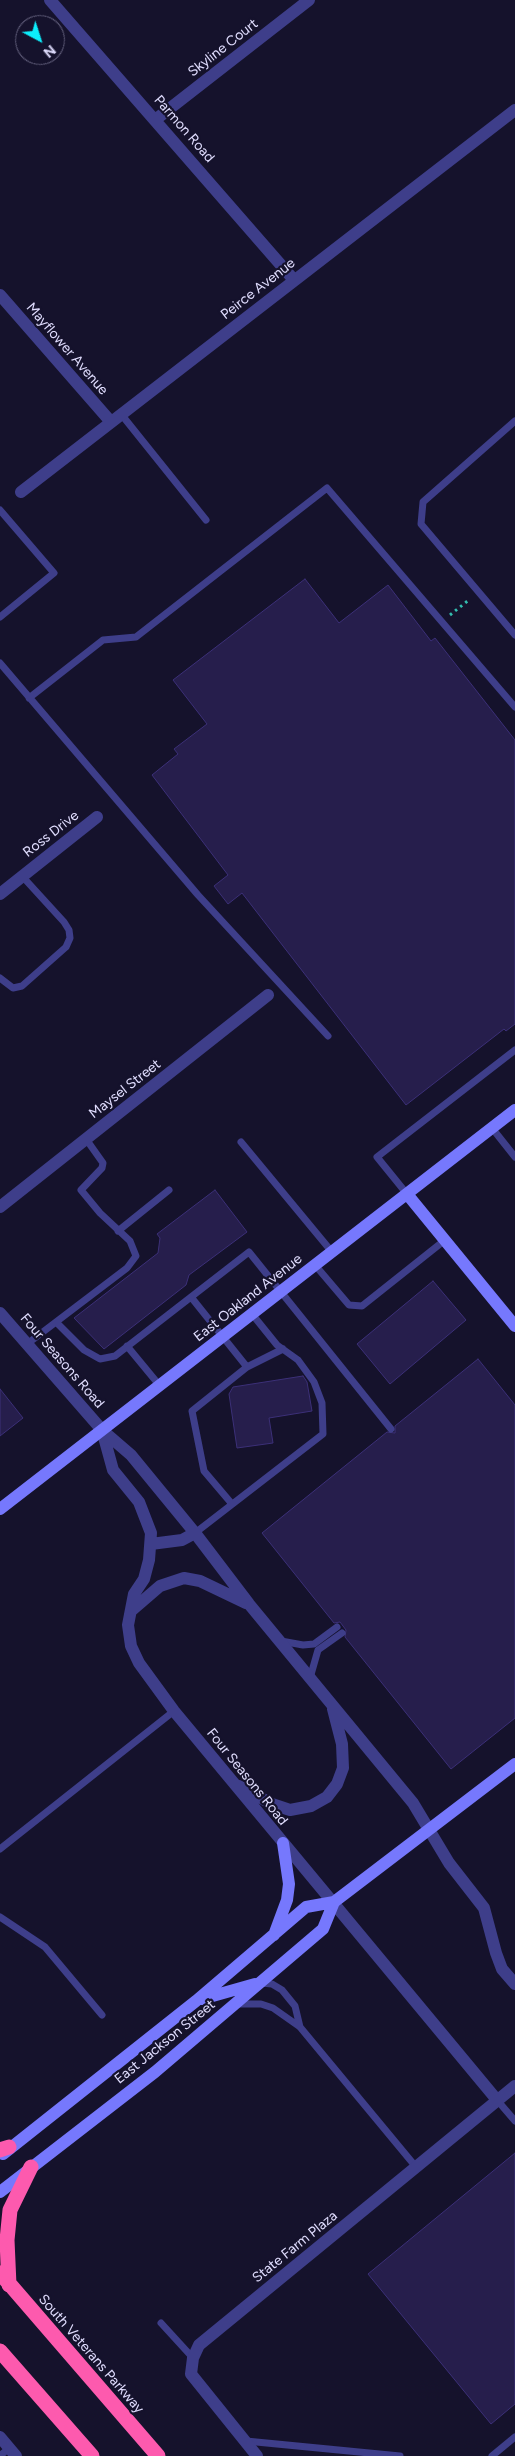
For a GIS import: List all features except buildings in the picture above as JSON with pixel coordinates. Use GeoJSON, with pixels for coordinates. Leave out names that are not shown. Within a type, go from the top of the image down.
{"type":"FeatureCollection","features":[{"type":"Feature","properties":{"kind":"highway"},"geometry":{"type":"LineString","coordinates":[[5,2279],[10,2210],[31,2167]]}},
{"type":"Feature","properties":{"kind":"highway","name":"South Veterans Parkway"},"geometry":{"type":"LineString","coordinates":[[5,2279],[158,2456]]}},
{"type":"Feature","properties":{"kind":"highway"},"geometry":{"type":"LineString","coordinates":[[0,2351],[92,2456]]}},
{"type":"Feature","properties":{"kind":"street","name":"Parmon Road"},"geometry":{"type":"LineString","coordinates":[[50,0],[294,280]]}},
{"type":"Feature","properties":{"kind":"street","name":"Skyline Court"},"geometry":{"type":"LineString","coordinates":[[155,120],[309,0]]}},
{"type":"Feature","properties":{"kind":"street","name":"Peirce Avenue"},"geometry":{"type":"LineString","coordinates":[[21,492],[515,110]]}},
{"type":"Feature","properties":{"kind":"street","name":"Mayflower Avenue"},"geometry":{"type":"LineString","coordinates":[[0,295],[111,422]]}},
{"type":"Feature","properties":{"kind":"street","name":"Ross Drive"},"geometry":{"type":"LineString","coordinates":[[0,894],[97,817]]}},
{"type":"Feature","properties":{"kind":"street","name":"Maysel Street"},"geometry":{"type":"LineString","coordinates":[[0,1207],[268,995]]}},
{"type":"Feature","properties":{"kind":"street","name":"East Oakland Avenue"},"geometry":{"type":"LineString","coordinates":[[0,1509],[515,1110]]}},
{"type":"Feature","properties":{"kind":"street"},"geometry":{"type":"LineString","coordinates":[[407,1194],[515,1326]]}},
{"type":"Feature","properties":{"kind":"street","name":"Four Seasons Road"},"geometry":{"type":"LineString","coordinates":[[0,1312],[102,1430],[131,1455],[195,1533],[249,1604],[413,1803],[450,1863],[484,1908],[502,1968],[515,1984]]}},
{"type":"Feature","properties":{"kind":"street","name":"Four Seasons Road"},"geometry":{"type":"LineString","coordinates":[[102,1430],[113,1470],[139,1502],[151,1534],[149,1560],[144,1579],[134,1594],[128,1625],[131,1646],[139,1664],[174,1711],[497,2100]]}},
{"type":"Feature","properties":{"kind":"street"},"geometry":{"type":"LineString","coordinates":[[151,1544],[182,1540],[195,1533]]}},
{"type":"Feature","properties":{"kind":"street"},"geometry":{"type":"LineString","coordinates":[[131,1612],[160,1586],[184,1578],[200,1581],[249,1604]]}},
{"type":"Feature","properties":{"kind":"street"},"geometry":{"type":"LineString","coordinates":[[234,1784],[272,1804],[290,1810],[311,1806],[327,1797],[337,1784],[343,1768],[342,1744],[332,1705]]}},
{"type":"Feature","properties":{"kind":"street","name":"East Jackson Street"},"geometry":{"type":"LineString","coordinates":[[3,2151],[196,2000],[306,1908],[334,1902],[428,1828],[515,1764]]}},
{"type":"Feature","properties":{"kind":"street"},"geometry":{"type":"LineString","coordinates":[[273,1937],[287,1900],[289,1884],[283,1843]]}},
{"type":"Feature","properties":{"kind":"street","name":"East Jackson Street"},"geometry":{"type":"LineString","coordinates":[[0,2192],[155,2072],[323,1929],[334,1902]]}},
{"type":"Feature","properties":{"kind":"street"},"geometry":{"type":"LineString","coordinates":[[196,2000],[260,1983]]}},
{"type":"Feature","properties":{"kind":"street","name":"State Farm Plaza"},"geometry":{"type":"LineString","coordinates":[[193,2358],[199,2345],[515,2086]]}},
{"type":"Feature","properties":{"kind":"street"},"geometry":{"type":"LineString","coordinates":[[193,2358],[191,2374],[257,2456]]}},
{"type":"Feature","properties":{"kind":"street"},"geometry":{"type":"LineString","coordinates":[[0,2437],[9,2453]]}},
{"type":"Feature","properties":{"kind":"lane"},"geometry":{"type":"LineString","coordinates":[[121,414],[206,520]]}},
{"type":"Feature","properties":{"kind":"lane"},"geometry":{"type":"LineString","coordinates":[[515,421],[423,502],[421,524],[515,635]]}},
{"type":"Feature","properties":{"kind":"lane"},"geometry":{"type":"LineString","coordinates":[[29,698],[103,640],[136,637],[327,488],[515,707]]}},
{"type":"Feature","properties":{"kind":"lane"},"geometry":{"type":"LineString","coordinates":[[0,510],[54,573],[0,617]]}},
{"type":"Feature","properties":{"kind":"lane"},"geometry":{"type":"LineString","coordinates":[[0,662],[198,895],[328,1036]]}},
{"type":"Feature","properties":{"kind":"lane"},"geometry":{"type":"LineString","coordinates":[[0,978],[13,988],[22,986],[66,947],[70,938],[69,930],[64,922],[22,876]]}},
{"type":"Feature","properties":{"kind":"lane"},"geometry":{"type":"LineString","coordinates":[[407,1194],[378,1157],[515,1050]]}},
{"type":"Feature","properties":{"kind":"lane"},"geometry":{"type":"LineString","coordinates":[[492,1128],[515,1157]]}},
{"type":"Feature","properties":{"kind":"lane"},"geometry":{"type":"LineString","coordinates":[[27,1344],[133,1262],[136,1256],[130,1241],[118,1231],[81,1190],[102,1168],[103,1163],[86,1139]]}},
{"type":"Feature","properties":{"kind":"lane"},"geometry":{"type":"LineString","coordinates":[[240,1142],[332,1252]]}},
{"type":"Feature","properties":{"kind":"lane"},"geometry":{"type":"LineString","coordinates":[[118,1231],[169,1190]]}},
{"type":"Feature","properties":{"kind":"lane"},"geometry":{"type":"LineString","coordinates":[[315,1265],[349,1305],[362,1306],[445,1240]]}},
{"type":"Feature","properties":{"kind":"lane"},"geometry":{"type":"LineString","coordinates":[[56,1322],[84,1350],[100,1359],[115,1356],[249,1252],[391,1429]]}},
{"type":"Feature","properties":{"kind":"lane"},"geometry":{"type":"LineString","coordinates":[[191,1297],[247,1366]]}},
{"type":"Feature","properties":{"kind":"lane"},"geometry":{"type":"LineString","coordinates":[[195,1533],[323,1434],[322,1403],[314,1382],[298,1360],[277,1345],[252,1314]]}},
{"type":"Feature","properties":{"kind":"lane"},"geometry":{"type":"LineString","coordinates":[[127,1346],[160,1386]]}},
{"type":"Feature","properties":{"kind":"lane"},"geometry":{"type":"LineString","coordinates":[[232,1504],[204,1471],[192,1411],[247,1366],[284,1349]]}},
{"type":"Feature","properties":{"kind":"lane"},"geometry":{"type":"LineString","coordinates":[[279,1641],[303,1645],[314,1644],[339,1630],[318,1650],[310,1678]]}},
{"type":"Feature","properties":{"kind":"lane"},"geometry":{"type":"LineString","coordinates":[[0,1849],[174,1711]]}},
{"type":"Feature","properties":{"kind":"lane"},"geometry":{"type":"LineString","coordinates":[[0,1917],[45,1947],[102,2015]]}},
{"type":"Feature","properties":{"kind":"lane"},"geometry":{"type":"LineString","coordinates":[[260,1983],[272,1984],[282,1990],[294,2006],[300,2026]]}},
{"type":"Feature","properties":{"kind":"lane"},"geometry":{"type":"LineString","coordinates":[[235,2004],[261,2004],[273,2008],[300,2026],[416,2167]]}},
{"type":"Feature","properties":{"kind":"lane"},"geometry":{"type":"LineString","coordinates":[[497,2100],[515,2121]]}},
{"type":"Feature","properties":{"kind":"lane"},"geometry":{"type":"LineString","coordinates":[[161,2323],[193,2358]]}},
{"type":"Feature","properties":{"kind":"lane"},"geometry":{"type":"LineString","coordinates":[[492,2456],[515,2437]]}},
{"type":"Feature","properties":{"kind":"lane"},"geometry":{"type":"LineString","coordinates":[[244,2441],[400,2456]]}},
{"type":"Feature","properties":{"kind":"path"},"geometry":{"type":"LineString","coordinates":[[449,616],[467,601]]}}]}
